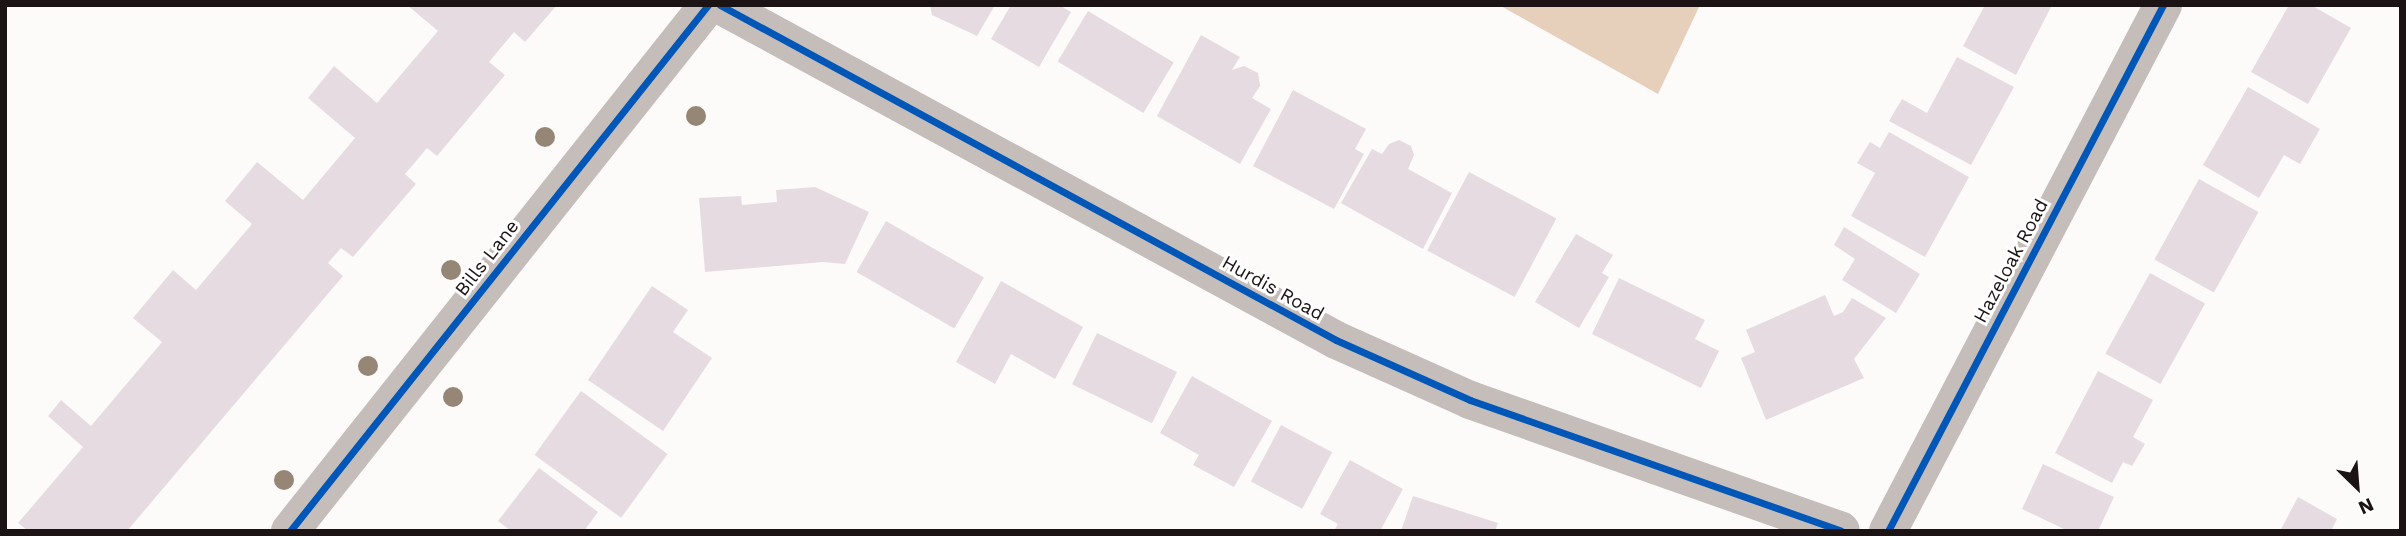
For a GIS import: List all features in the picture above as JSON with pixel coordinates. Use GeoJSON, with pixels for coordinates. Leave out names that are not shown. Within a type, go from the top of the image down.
{"type":"FeatureCollection","features":[{"type":"Feature","properties":{"kind":"street","name":"Bills Lane"},"geometry":{"type":"LineString","coordinates":[[290,531],[708,5]]}},
{"type":"Feature","properties":{"kind":"street","name":"Hurdis Road"},"geometry":{"type":"LineString","coordinates":[[720,5],[1336,340],[1470,400],[1841,531]]}},
{"type":"Feature","properties":{"kind":"street","name":"Hazeloak Road"},"geometry":{"type":"LineString","coordinates":[[1888,531],[2163,5]]}},
{"type":"Feature","properties":{"kind":"shaded area"},"geometry":{"type":"Polygon","coordinates":[[[1499,5],[1700,5],[1658,94],[1499,5]]]}},
{"type":"Feature","properties":{"kind":"building"},"geometry":{"type":"Polygon","coordinates":[[[407,5],[557,5],[525,42],[514,32],[489,62],[505,75],[437,156],[427,148],[405,174],[416,184],[353,257],[341,248],[328,263],[343,276],[127,531],[28,531],[18,523],[83,447],[48,416],[61,400],[91,426],[162,342],[133,318],[173,270],[196,290],[252,224],[225,201],[257,162],[303,200],[355,138],[308,98],[334,66],[377,103],[438,31],[407,5]]]}},
{"type":"Feature","properties":{"kind":"building"},"geometry":{"type":"Polygon","coordinates":[[[930,5],[995,5],[977,36],[932,15],[930,5]]]}},
{"type":"Feature","properties":{"kind":"building"},"geometry":{"type":"Polygon","coordinates":[[[1011,5],[1059,5],[1071,12],[1039,67],[991,39],[1011,5]]]}},
{"type":"Feature","properties":{"kind":"building"},"geometry":{"type":"Polygon","coordinates":[[[1985,5],[2052,5],[2016,75],[1963,46],[1985,5]]]}},
{"type":"Feature","properties":{"kind":"building"},"geometry":{"type":"Polygon","coordinates":[[[2289,5],[2311,5],[2351,28],[2308,104],[2251,72],[2289,5]]]}},
{"type":"Feature","properties":{"kind":"building"},"geometry":{"type":"Polygon","coordinates":[[[1088,11],[1174,63],[1143,113],[1058,62],[1088,11]]]}},
{"type":"Feature","properties":{"kind":"building"},"geometry":{"type":"Polygon","coordinates":[[[1201,35],[1240,57],[1232,70],[1244,66],[1258,73],[1260,86],[1252,98],[1271,109],[1240,164],[1157,116],[1201,35]]]}},
{"type":"Feature","properties":{"kind":"building"},"geometry":{"type":"Polygon","coordinates":[[[1957,57],[2014,87],[1971,165],[1889,121],[1902,99],[1927,113],[1957,57]]]}},
{"type":"Feature","properties":{"kind":"building"},"geometry":{"type":"Polygon","coordinates":[[[2248,87],[2320,129],[2300,164],[2284,155],[2259,198],[2203,165],[2248,87]]]}},
{"type":"Feature","properties":{"kind":"building"},"geometry":{"type":"Polygon","coordinates":[[[1293,90],[1366,129],[1355,149],[1364,154],[1334,209],[1253,166],[1293,90]]]}},
{"type":"Feature","properties":{"kind":"building"},"geometry":{"type":"Polygon","coordinates":[[[1889,132],[1969,177],[1925,257],[1851,216],[1875,173],[1857,163],[1870,142],[1880,148],[1889,132]]]}},
{"type":"Feature","properties":{"kind":"building"},"geometry":{"type":"Polygon","coordinates":[[[1399,140],[1411,146],[1414,155],[1408,169],[1452,193],[1423,249],[1341,203],[1372,149],[1382,154],[1389,144],[1399,140]]]}},
{"type":"Feature","properties":{"kind":"building"},"geometry":{"type":"Polygon","coordinates":[[[1469,172],[1556,218],[1515,297],[1427,251],[1469,172]]]}},
{"type":"Feature","properties":{"kind":"building"},"geometry":{"type":"Polygon","coordinates":[[[2199,179],[2258,212],[2214,292],[2154,259],[2199,179]]]}},
{"type":"Feature","properties":{"kind":"building"},"geometry":{"type":"Polygon","coordinates":[[[815,187],[869,212],[845,264],[823,262],[705,272],[699,198],[741,196],[742,205],[777,202],[776,190],[815,187]]]}},
{"type":"Feature","properties":{"kind":"building"},"geometry":{"type":"Polygon","coordinates":[[[886,221],[984,278],[954,329],[856,272],[886,221]]]}},
{"type":"Feature","properties":{"kind":"building"},"geometry":{"type":"Polygon","coordinates":[[[1844,227],[1920,274],[1896,313],[1842,280],[1855,259],[1834,245],[1844,227]]]}},
{"type":"Feature","properties":{"kind":"building"},"geometry":{"type":"Polygon","coordinates":[[[1576,234],[1613,255],[1602,273],[1609,277],[1579,328],[1535,302],[1576,234]]]}},
{"type":"Feature","properties":{"kind":"building"},"geometry":{"type":"Polygon","coordinates":[[[2150,273],[2205,304],[2160,384],[2105,353],[2150,273]]]}},
{"type":"Feature","properties":{"kind":"building"},"geometry":{"type":"Polygon","coordinates":[[[1619,278],[1705,320],[1695,339],[1719,351],[1701,388],[1592,334],[1619,278]]]}},
{"type":"Feature","properties":{"kind":"building"},"geometry":{"type":"Polygon","coordinates":[[[1001,281],[1083,327],[1055,379],[1011,354],[995,384],[956,362],[1001,281]]]}},
{"type":"Feature","properties":{"kind":"building"},"geometry":{"type":"Polygon","coordinates":[[[652,286],[688,310],[673,332],[712,358],[663,431],[588,380],[652,286]]]}},
{"type":"Feature","properties":{"kind":"building"},"geometry":{"type":"Polygon","coordinates":[[[1825,295],[1834,316],[1843,312],[1852,298],[1886,318],[1854,359],[1864,378],[1766,420],[1741,358],[1755,352],[1746,330],[1825,295]]]}},
{"type":"Feature","properties":{"kind":"building"},"geometry":{"type":"Polygon","coordinates":[[[1097,333],[1177,372],[1152,423],[1072,384],[1097,333]]]}},
{"type":"Feature","properties":{"kind":"building"},"geometry":{"type":"Polygon","coordinates":[[[2098,371],[2153,400],[2133,437],[2145,444],[2132,466],[2123,462],[2112,483],[2055,453],[2098,371]]]}},
{"type":"Feature","properties":{"kind":"building"},"geometry":{"type":"Polygon","coordinates":[[[1192,376],[1272,421],[1234,487],[1193,465],[1199,455],[1160,433],[1192,376]]]}},
{"type":"Feature","properties":{"kind":"building"},"geometry":{"type":"Polygon","coordinates":[[[581,391],[668,454],[621,518],[535,455],[581,391]]]}},
{"type":"Feature","properties":{"kind":"building"},"geometry":{"type":"Polygon","coordinates":[[[1281,425],[1332,452],[1302,509],[1251,482],[1281,425]]]}},
{"type":"Feature","properties":{"kind":"building"},"geometry":{"type":"Polygon","coordinates":[[[1350,460],[1403,489],[1380,531],[1334,531],[1338,524],[1320,514],[1350,460]]]}},
{"type":"Feature","properties":{"kind":"building"},"geometry":{"type":"Polygon","coordinates":[[[2043,464],[2114,497],[2098,531],[2068,531],[2022,509],[2043,464]]]}},
{"type":"Feature","properties":{"kind":"building"},"geometry":{"type":"Polygon","coordinates":[[[539,468],[598,512],[584,531],[511,531],[498,521],[539,468]]]}},
{"type":"Feature","properties":{"kind":"building"},"geometry":{"type":"Polygon","coordinates":[[[1413,496],[1498,523],[1495,531],[1401,531],[1413,496]]]}},
{"type":"Feature","properties":{"kind":"building"},"geometry":{"type":"Polygon","coordinates":[[[2298,497],[2337,519],[2331,531],[2280,531],[2298,497]]]}},
{"type":"Feature","properties":{"kind":"cycle path"},"geometry":{"type":"LineString","coordinates":[[290,531],[708,5]]}},
{"type":"Feature","properties":{"kind":"cycle path"},"geometry":{"type":"LineString","coordinates":[[720,5],[1336,340],[1470,400],[1841,531]]}},
{"type":"Feature","properties":{"kind":"cycle path"},"geometry":{"type":"LineString","coordinates":[[1888,531],[2163,5]]}}]}
